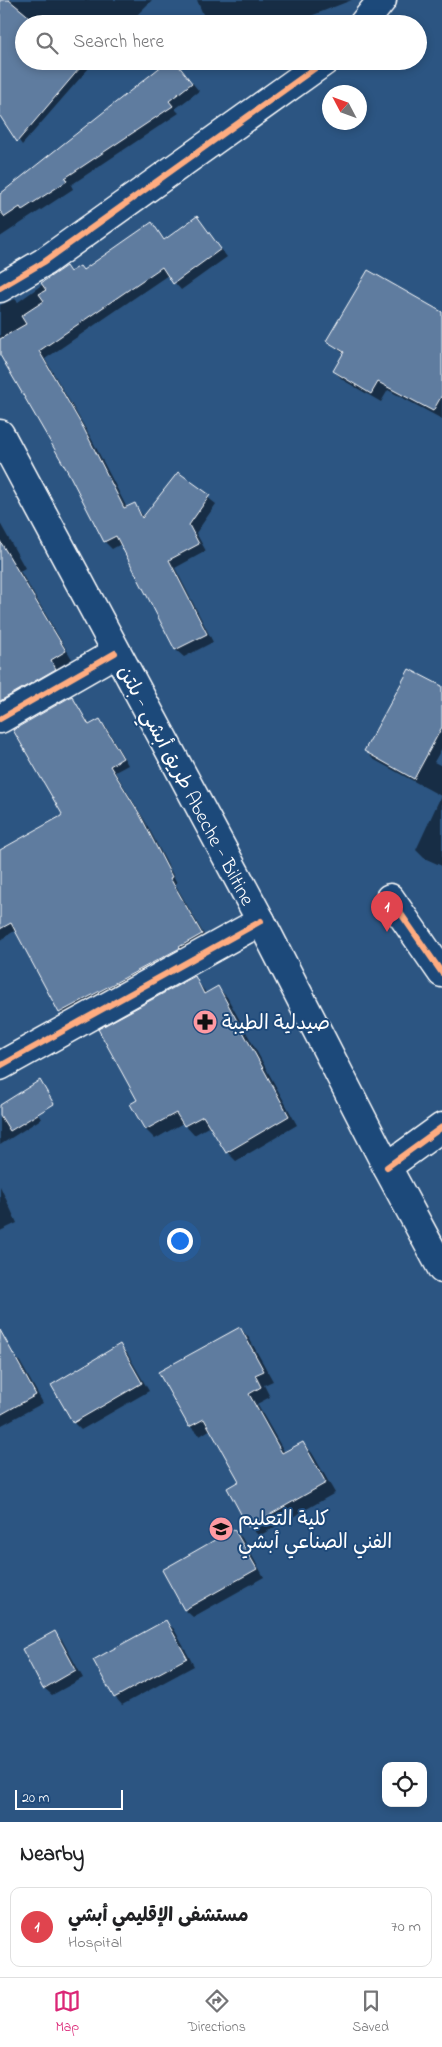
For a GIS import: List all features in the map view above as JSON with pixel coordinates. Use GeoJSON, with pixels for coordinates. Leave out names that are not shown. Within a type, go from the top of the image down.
{"type":"FeatureCollection","features":[{"type":"Feature","properties":{"kind":"street"},"geometry":{"type":"LineString","coordinates":[[370,15],[382,0]]}},
{"type":"Feature","properties":{"kind":"street"},"geometry":{"type":"LineString","coordinates":[[0,288],[44,262],[312,70]]}},
{"type":"Feature","properties":{"kind":"street","name":"طريق أبشي - بلتن Abeche - Biltine"},"geometry":{"type":"LineString","coordinates":[[0,434],[260,921],[442,1269]]}},
{"type":"Feature","properties":{"kind":"street"},"geometry":{"type":"LineString","coordinates":[[0,719],[116,653]]}},
{"type":"Feature","properties":{"kind":"street"},"geometry":{"type":"LineString","coordinates":[[390,898],[442,973]]}},
{"type":"Feature","properties":{"kind":"street"},"geometry":{"type":"LineString","coordinates":[[0,1066],[260,921]]}},
{"type":"Feature","properties":{"kind":"street"},"geometry":{"type":"LineString","coordinates":[[387,1167],[442,1127]]}},
{"type":"Feature","properties":{"kind":"building"},"geometry":{"type":"Polygon","coordinates":[[[0,0],[9,0],[27,15],[15,15],[15,70],[78,70],[17,142],[0,116],[0,0]]]}},
{"type":"Feature","properties":{"kind":"building"},"geometry":{"type":"Polygon","coordinates":[[[157,70],[182,70],[192,83],[169,101],[173,106],[65,178],[67,181],[22,210],[20,207],[5,217],[0,211],[0,194],[157,70]]]}},
{"type":"Feature","properties":{"kind":"building"},"geometry":{"type":"Polygon","coordinates":[[[197,216],[221,249],[173,284],[162,267],[39,351],[84,429],[124,508],[135,503],[142,518],[178,472],[210,495],[189,525],[199,544],[169,560],[207,634],[175,650],[116,536],[104,542],[69,474],[0,355],[0,339],[26,324],[21,316],[44,301],[39,294],[46,290],[41,283],[66,266],[70,272],[80,266],[83,270],[152,222],[164,240],[197,216]]]}},
{"type":"Feature","properties":{"kind":"building"},"geometry":{"type":"Polygon","coordinates":[[[368,270],[442,312],[442,395],[433,411],[378,382],[371,394],[333,371],[344,352],[326,341],[368,270]]]}},
{"type":"Feature","properties":{"kind":"building"},"geometry":{"type":"Polygon","coordinates":[[[0,541],[66,651],[51,660],[56,669],[0,701],[0,541]]]}},
{"type":"Feature","properties":{"kind":"building"},"geometry":{"type":"Polygon","coordinates":[[[409,669],[442,686],[442,727],[414,779],[364,751],[409,669]]]}},
{"type":"Feature","properties":{"kind":"building"},"geometry":{"type":"Polygon","coordinates":[[[72,696],[89,725],[100,719],[123,758],[110,766],[139,813],[172,877],[170,878],[202,934],[180,948],[59,1013],[11,923],[0,929],[0,850],[62,814],[13,730],[72,696]]]}},
{"type":"Feature","properties":{"kind":"building"},"geometry":{"type":"Polygon","coordinates":[[[195,976],[204,994],[218,986],[289,1116],[226,1153],[203,1116],[184,1126],[176,1113],[145,1130],[130,1104],[137,1100],[98,1029],[195,976]]]}},
{"type":"Feature","properties":{"kind":"building"},"geometry":{"type":"Polygon","coordinates":[[[40,1080],[54,1104],[10,1131],[0,1115],[0,1105],[40,1080]]]}},
{"type":"Feature","properties":{"kind":"building"},"geometry":{"type":"Polygon","coordinates":[[[240,1327],[264,1371],[255,1375],[261,1387],[249,1394],[282,1453],[303,1442],[326,1483],[248,1527],[227,1488],[239,1481],[204,1419],[189,1427],[158,1372],[240,1327]]]}},
{"type":"Feature","properties":{"kind":"building"},"geometry":{"type":"Polygon","coordinates":[[[0,1330],[36,1395],[0,1415],[0,1330]]]}},
{"type":"Feature","properties":{"kind":"building"},"geometry":{"type":"Polygon","coordinates":[[[120,1344],[142,1383],[73,1423],[51,1385],[120,1344]]]}},
{"type":"Feature","properties":{"kind":"building"},"geometry":{"type":"Polygon","coordinates":[[[234,1529],[257,1569],[184,1610],[162,1570],[234,1529]]]}},
{"type":"Feature","properties":{"kind":"building"},"geometry":{"type":"Polygon","coordinates":[[[166,1620],[187,1658],[114,1698],[93,1660],[166,1620]]]}},
{"type":"Feature","properties":{"kind":"building"},"geometry":{"type":"Polygon","coordinates":[[[55,1631],[76,1670],[43,1689],[22,1649],[55,1631]]]}},
{"type":"Feature","properties":{"kind":"cycle path"},"geometry":{"type":"LineString","coordinates":[[0,288],[44,262],[312,70]]}},
{"type":"Feature","properties":{"kind":"cycle path"},"geometry":{"type":"LineString","coordinates":[[0,719],[115,653]]}},
{"type":"Feature","properties":{"kind":"cycle path"},"geometry":{"type":"LineString","coordinates":[[390,898],[442,973]]}},
{"type":"Feature","properties":{"kind":"cycle path"},"geometry":{"type":"LineString","coordinates":[[0,1066],[261,921]]}},
{"type":"Feature","properties":{"kind":"cycle path"},"geometry":{"type":"LineString","coordinates":[[387,1167],[442,1127]]}},
{"type":"Feature","properties":{"kind":"place","name":"مستشفى الإقليمي أبشي"},"geometry":{"type":"Point","coordinates":[387,932]}},
{"type":"Feature","properties":{"kind":"place","name":"صيدلية الطيبة"},"geometry":{"type":"Point","coordinates":[205,1022]}},
{"type":"Feature","properties":{"kind":"place","name":"كلية التعليم الفني الصناعي أبشي"},"geometry":{"type":"Point","coordinates":[221,1529]}}]}
